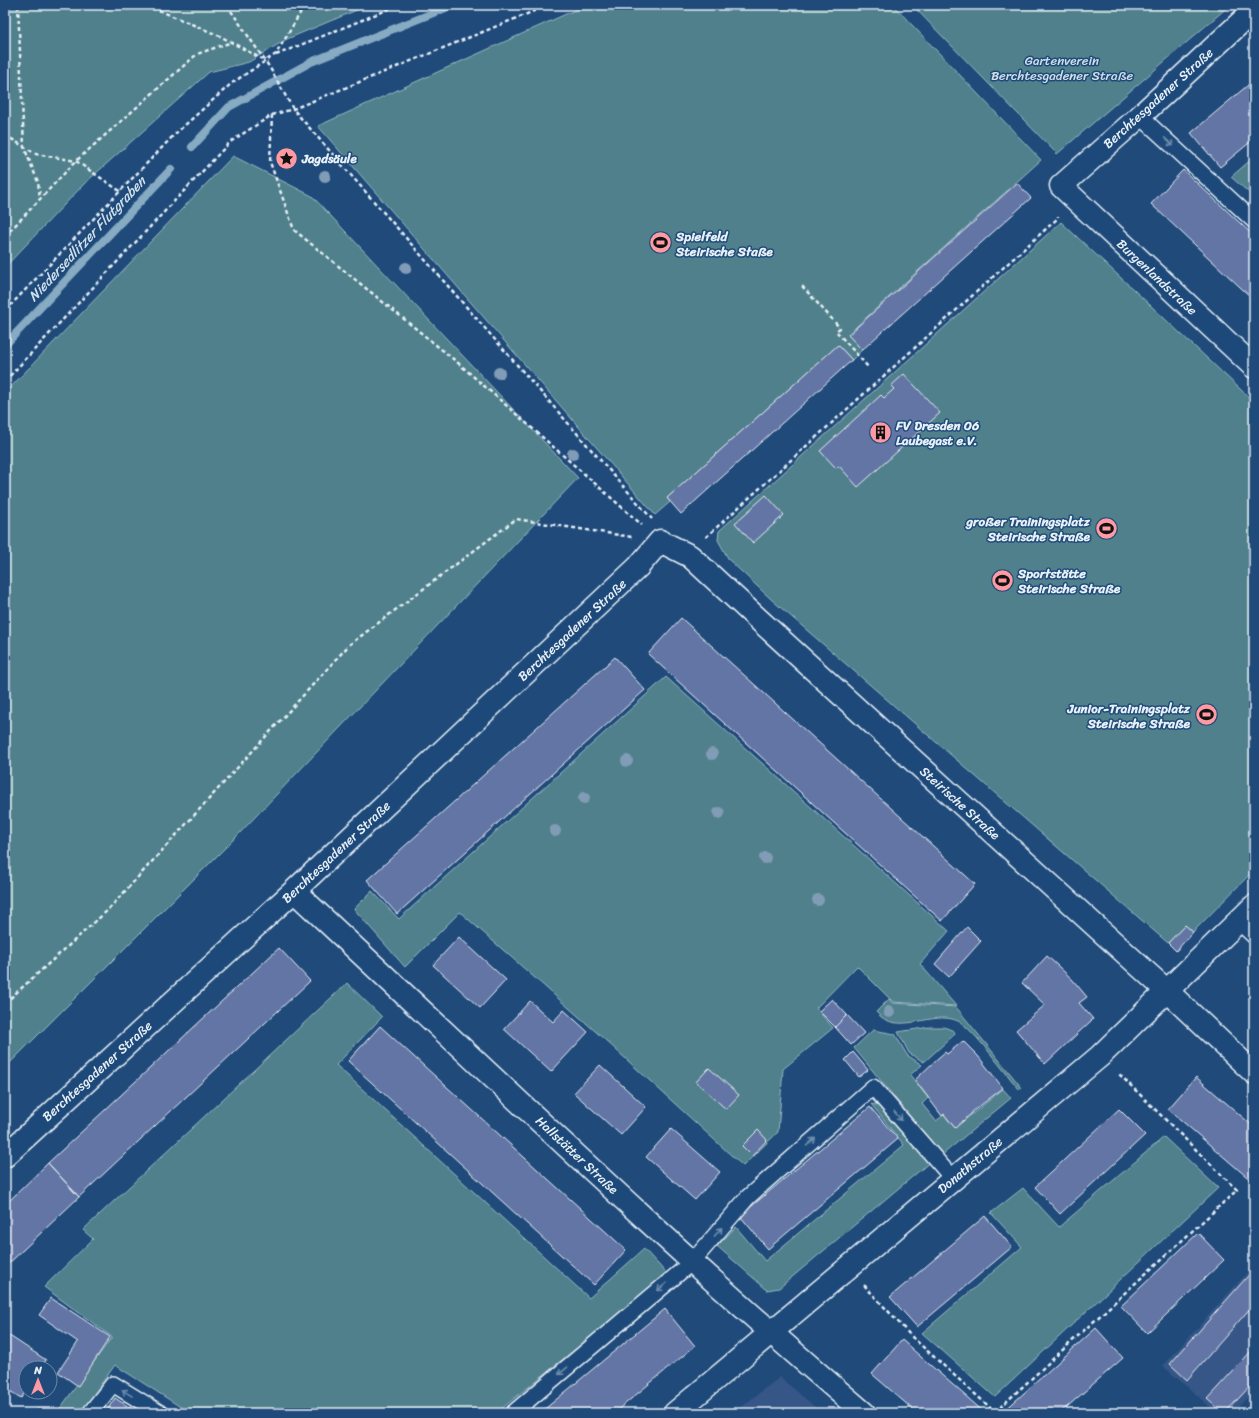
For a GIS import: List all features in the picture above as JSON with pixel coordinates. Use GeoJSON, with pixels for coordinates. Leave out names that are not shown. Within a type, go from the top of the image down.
{"type":"FeatureCollection","features":[{"type":"Feature","properties":{"kind":"street","name":"Berchtesgadener Straße"},"geometry":{"type":"LineString","coordinates":[[1062,187],[1254,10]]}},
{"type":"Feature","properties":{"kind":"street","name":"Burgenlandstraße"},"geometry":{"type":"LineString","coordinates":[[1062,187],[1254,367]]}},
{"type":"Feature","properties":{"kind":"street","name":"Berchtesgadener Straße"},"geometry":{"type":"LineString","coordinates":[[5,1156],[294,891],[638,567],[660,541]]}},
{"type":"Feature","properties":{"kind":"street","name":"Steirische Straße"},"geometry":{"type":"LineString","coordinates":[[660,541],[690,556],[1168,992],[1254,1073]]}},
{"type":"Feature","properties":{"kind":"street","name":"Hallstätter Straße"},"geometry":{"type":"LineString","coordinates":[[294,891],[692,1262],[769,1332],[864,1413]]}},
{"type":"Feature","properties":{"kind":"street","name":"Donathstraße"},"geometry":{"type":"LineString","coordinates":[[675,1413],[769,1332],[1100,1056],[1168,992],[1246,929],[1254,906]]}},
{"type":"Feature","properties":{"kind":"lane"},"geometry":{"type":"LineString","coordinates":[[1140,116],[1254,221]]}},
{"type":"Feature","properties":{"kind":"lane"},"geometry":{"type":"LineString","coordinates":[[513,1413],[692,1262],[748,1197],[873,1087],[953,1179]]}},
{"type":"Feature","properties":{"kind":"lane"},"geometry":{"type":"LineString","coordinates":[[90,1413],[113,1384],[160,1413]]}},
{"type":"Feature","properties":{"kind":"path"},"geometry":{"type":"LineString","coordinates":[[18,5],[24,147],[38,182],[40,199]]}},
{"type":"Feature","properties":{"kind":"path"},"geometry":{"type":"LineString","coordinates":[[146,5],[232,42],[265,60]]}},
{"type":"Feature","properties":{"kind":"path"},"geometry":{"type":"LineString","coordinates":[[227,5],[265,60],[293,109],[656,524],[660,541]]}},
{"type":"Feature","properties":{"kind":"path"},"geometry":{"type":"LineString","coordinates":[[5,311],[175,134],[232,83],[276,54],[304,5]]}},
{"type":"Feature","properties":{"kind":"path"},"geometry":{"type":"LineString","coordinates":[[265,60],[399,5]]}},
{"type":"Feature","properties":{"kind":"path"},"geometry":{"type":"LineString","coordinates":[[5,381],[230,142],[272,115],[293,109],[549,5]]}},
{"type":"Feature","properties":{"kind":"path"},"geometry":{"type":"LineString","coordinates":[[5,236],[76,161],[197,54],[232,42]]}},
{"type":"Feature","properties":{"kind":"path"},"geometry":{"type":"LineString","coordinates":[[272,115],[270,162],[294,230],[457,362],[660,541]]}},
{"type":"Feature","properties":{"kind":"path"},"geometry":{"type":"LineString","coordinates":[[5,135],[36,154],[76,161],[120,191]]}},
{"type":"Feature","properties":{"kind":"path"},"geometry":{"type":"LineString","coordinates":[[690,556],[710,534],[1058,218],[1062,187]]}},
{"type":"Feature","properties":{"kind":"path"},"geometry":{"type":"LineString","coordinates":[[802,286],[840,328],[836,331],[868,366]]}},
{"type":"Feature","properties":{"kind":"path"},"geometry":{"type":"LineString","coordinates":[[5,1003],[108,910],[349,645],[516,519],[660,541]]}},
{"type":"Feature","properties":{"kind":"path"},"geometry":{"type":"LineString","coordinates":[[847,1268],[912,1337],[995,1412],[1237,1190],[1100,1056]]}},
{"type":"Feature","properties":{"kind":"path"},"geometry":{"type":"LineString","coordinates":[[1195,1413],[1197,1411],[1200,1413]]}},
{"type":"Feature","properties":{"kind":"shaded area"},"geometry":{"type":"Polygon","coordinates":[[[1254,1265],[1254,1390],[1233,1413],[1217,1413],[1163,1366],[1254,1265]]]}},
{"type":"Feature","properties":{"kind":"shaded area"},"geometry":{"type":"Polygon","coordinates":[[[780,1377],[822,1413],[733,1413],[780,1377]]]}},
{"type":"Feature","properties":{"kind":"green space"},"geometry":{"type":"Polygon","coordinates":[[[5,5],[369,5],[287,39],[249,62],[209,72],[84,184],[5,267],[5,5]]]}},
{"type":"Feature","properties":{"kind":"green space"},"geometry":{"type":"Polygon","coordinates":[[[586,5],[893,5],[1041,160],[848,334],[862,350],[852,360],[838,345],[667,498],[670,502],[655,515],[318,126],[586,5]]]}},
{"type":"Feature","properties":{"kind":"green space","name":"Gartenverein Berchtesgadener Straße"},"geometry":{"type":"Polygon","coordinates":[[[912,5],[1230,5],[1057,154],[912,5]]]}},
{"type":"Feature","properties":{"kind":"green space"},"geometry":{"type":"Polygon","coordinates":[[[233,156],[312,196],[578,478],[236,837],[5,1068],[5,393],[233,156]]]}},
{"type":"Feature","properties":{"kind":"green space"},"geometry":{"type":"Polygon","coordinates":[[[1254,157],[1254,197],[1231,177],[1254,157]]]}},
{"type":"Feature","properties":{"kind":"green space","name":"Sportstätte Steirische Straße"},"geometry":{"type":"Polygon","coordinates":[[[1061,222],[1254,402],[1254,870],[1193,932],[1185,925],[1168,943],[772,600],[729,560],[718,540],[719,531],[1061,222]]]}},
{"type":"Feature","properties":{"kind":"green space"},"geometry":{"type":"Polygon","coordinates":[[[666,677],[949,931],[920,964],[956,1006],[893,1002],[857,966],[816,1008],[833,1028],[783,1069],[778,1132],[743,1166],[603,1038],[460,912],[405,967],[354,909],[372,891],[399,919],[666,677]]]}},
{"type":"Feature","properties":{"kind":"green space"},"geometry":{"type":"Polygon","coordinates":[[[347,983],[382,1017],[336,1065],[589,1298],[644,1249],[668,1275],[496,1413],[190,1413],[115,1365],[80,1413],[34,1413],[37,1409],[59,1410],[112,1337],[44,1287],[93,1239],[83,1230],[347,983]]]}},
{"type":"Feature","properties":{"kind":"green space"},"geometry":{"type":"Polygon","coordinates":[[[889,999],[892,1003],[956,1007],[1022,1088],[1020,1090],[981,1042],[964,1025],[958,1021],[948,1018],[894,1023],[885,1019],[876,1012],[889,999]]]}},
{"type":"Feature","properties":{"kind":"green space"},"geometry":{"type":"Polygon","coordinates":[[[930,1027],[944,1027],[954,1031],[955,1034],[924,1062],[909,1053],[898,1032],[930,1027]]]}},
{"type":"Feature","properties":{"kind":"green space"},"geometry":{"type":"Polygon","coordinates":[[[873,1030],[895,1034],[907,1055],[922,1065],[910,1075],[928,1098],[922,1104],[936,1121],[944,1115],[955,1128],[1003,1089],[1011,1098],[942,1155],[854,1048],[873,1030]]]}},
{"type":"Feature","properties":{"kind":"green space"},"geometry":{"type":"Polygon","coordinates":[[[871,1104],[881,1106],[930,1162],[779,1288],[767,1290],[717,1246],[736,1227],[765,1261],[904,1145],[871,1104]]]}},
{"type":"Feature","properties":{"kind":"green space"},"geometry":{"type":"Polygon","coordinates":[[[1164,1137],[1218,1188],[995,1397],[922,1333],[1022,1247],[991,1213],[1023,1188],[1059,1227],[1164,1137]]]}},
{"type":"Feature","properties":{"kind":"building"},"geometry":{"type":"Polygon","coordinates":[[[1254,80],[1254,139],[1220,167],[1191,133],[1254,80]]]}},
{"type":"Feature","properties":{"kind":"building"},"geometry":{"type":"Polygon","coordinates":[[[1183,170],[1254,236],[1254,300],[1151,204],[1183,170]]]}},
{"type":"Feature","properties":{"kind":"building"},"geometry":{"type":"Polygon","coordinates":[[[1017,183],[1031,198],[862,350],[848,335],[1017,183]]]}},
{"type":"Feature","properties":{"kind":"building"},"geometry":{"type":"Polygon","coordinates":[[[838,345],[852,360],[681,514],[667,498],[838,345]]]}},
{"type":"Feature","properties":{"kind":"building","name":"FV Dresden 06 Laubegast e.V."},"geometry":{"type":"Polygon","coordinates":[[[904,374],[940,413],[858,487],[839,466],[836,468],[820,451],[881,395],[884,398],[894,389],[891,386],[904,374]]]}},
{"type":"Feature","properties":{"kind":"building"},"geometry":{"type":"Polygon","coordinates":[[[766,495],[784,515],[753,543],[735,523],[766,495]]]}},
{"type":"Feature","properties":{"kind":"building"},"geometry":{"type":"Polygon","coordinates":[[[681,618],[975,884],[942,921],[648,654],[681,618]]]}},
{"type":"Feature","properties":{"kind":"building"},"geometry":{"type":"Polygon","coordinates":[[[615,657],[645,690],[397,914],[367,880],[615,657]]]}},
{"type":"Feature","properties":{"kind":"building"},"geometry":{"type":"Polygon","coordinates":[[[1185,925],[1193,932],[1176,951],[1168,943],[1185,925]]]}},
{"type":"Feature","properties":{"kind":"building"},"geometry":{"type":"Polygon","coordinates":[[[967,927],[981,941],[949,977],[935,964],[967,927]]]}},
{"type":"Feature","properties":{"kind":"building"},"geometry":{"type":"Polygon","coordinates":[[[459,937],[506,980],[480,1008],[433,965],[459,937]]]}},
{"type":"Feature","properties":{"kind":"building"},"geometry":{"type":"Polygon","coordinates":[[[279,948],[310,981],[79,1197],[48,1163],[279,948]]]}},
{"type":"Feature","properties":{"kind":"building"},"geometry":{"type":"Polygon","coordinates":[[[1047,956],[1072,979],[1087,997],[1079,1003],[1093,1019],[1045,1064],[1016,1030],[1045,1005],[1022,983],[1047,956]]]}},
{"type":"Feature","properties":{"kind":"building"},"geometry":{"type":"Polygon","coordinates":[[[832,999],[847,1015],[835,1027],[819,1011],[832,999]]]}},
{"type":"Feature","properties":{"kind":"building"},"geometry":{"type":"Polygon","coordinates":[[[530,1001],[553,1022],[564,1010],[588,1032],[551,1072],[504,1029],[530,1001]]]}},
{"type":"Feature","properties":{"kind":"building"},"geometry":{"type":"Polygon","coordinates":[[[847,1015],[864,1033],[851,1045],[835,1027],[847,1015]]]}},
{"type":"Feature","properties":{"kind":"building"},"geometry":{"type":"Polygon","coordinates":[[[380,1026],[626,1250],[594,1285],[348,1061],[380,1026]]]}},
{"type":"Feature","properties":{"kind":"building"},"geometry":{"type":"Polygon","coordinates":[[[963,1041],[978,1056],[1003,1088],[972,1112],[955,1128],[944,1114],[942,1116],[915,1080],[945,1052],[947,1054],[963,1041]]]}},
{"type":"Feature","properties":{"kind":"building"},"geometry":{"type":"Polygon","coordinates":[[[853,1052],[868,1070],[859,1077],[845,1060],[853,1052]]]}},
{"type":"Feature","properties":{"kind":"building"},"geometry":{"type":"Polygon","coordinates":[[[600,1065],[646,1107],[621,1135],[574,1093],[600,1065]]]}},
{"type":"Feature","properties":{"kind":"building"},"geometry":{"type":"Polygon","coordinates":[[[709,1068],[739,1095],[726,1109],[696,1082],[709,1068]]]}},
{"type":"Feature","properties":{"kind":"building"},"geometry":{"type":"Polygon","coordinates":[[[1196,1077],[1254,1127],[1254,1183],[1168,1109],[1196,1077]]]}},
{"type":"Feature","properties":{"kind":"building"},"geometry":{"type":"Polygon","coordinates":[[[870,1107],[898,1139],[768,1249],[740,1216],[870,1107]]]}},
{"type":"Feature","properties":{"kind":"building"},"geometry":{"type":"Polygon","coordinates":[[[1119,1109],[1145,1135],[1060,1214],[1035,1187],[1119,1109]]]}},
{"type":"Feature","properties":{"kind":"building"},"geometry":{"type":"Polygon","coordinates":[[[671,1129],[720,1172],[695,1200],[646,1157],[671,1129]]]}},
{"type":"Feature","properties":{"kind":"building"},"geometry":{"type":"Polygon","coordinates":[[[758,1130],[767,1140],[752,1156],[742,1146],[758,1130]]]}},
{"type":"Feature","properties":{"kind":"building"},"geometry":{"type":"Polygon","coordinates":[[[48,1163],[79,1197],[5,1267],[5,1205],[48,1163]]]}},
{"type":"Feature","properties":{"kind":"building"},"geometry":{"type":"Polygon","coordinates":[[[985,1216],[1012,1247],[917,1327],[890,1297],[985,1216]]]}},
{"type":"Feature","properties":{"kind":"building"},"geometry":{"type":"Polygon","coordinates":[[[1198,1233],[1224,1260],[1147,1333],[1121,1306],[1198,1233]]]}},
{"type":"Feature","properties":{"kind":"building"},"geometry":{"type":"Polygon","coordinates":[[[1254,1269],[1254,1304],[1187,1380],[1170,1364],[1254,1269]]]}},
{"type":"Feature","properties":{"kind":"building"},"geometry":{"type":"Polygon","coordinates":[[[51,1298],[110,1337],[78,1386],[58,1372],[78,1342],[39,1315],[51,1298]]]}},
{"type":"Feature","properties":{"kind":"building"},"geometry":{"type":"Polygon","coordinates":[[[665,1309],[695,1346],[614,1413],[540,1413],[665,1309]]]}},
{"type":"Feature","properties":{"kind":"building"},"geometry":{"type":"Polygon","coordinates":[[[1096,1328],[1123,1358],[1060,1413],[1003,1412],[1096,1328]]]}},
{"type":"Feature","properties":{"kind":"building"},"geometry":{"type":"Polygon","coordinates":[[[5,1333],[46,1360],[18,1360],[18,1396],[5,1388],[5,1333]]]}},
{"type":"Feature","properties":{"kind":"building"},"geometry":{"type":"Polygon","coordinates":[[[902,1340],[985,1413],[917,1413],[872,1374],[902,1340]]]}},
{"type":"Feature","properties":{"kind":"building"},"geometry":{"type":"Polygon","coordinates":[[[1254,1348],[1254,1382],[1225,1413],[1223,1413],[1207,1399],[1254,1348]]]}},
{"type":"Feature","properties":{"kind":"building"},"geometry":{"type":"Polygon","coordinates":[[[115,1398],[138,1413],[105,1413],[115,1398]]]}},
{"type":"Feature","properties":{"kind":"waterway","name":"Niedersedlitzer Flutgraben"},"geometry":{"type":"LineString","coordinates":[[192,147],[229,107],[311,62],[453,5]]}},
{"type":"Feature","properties":{"kind":"waterway","name":"Niedersedlitzer Flutgraben"},"geometry":{"type":"LineString","coordinates":[[5,345],[171,169]]}},
{"type":"Feature","properties":{"kind":"place","name":"Jagdsäule"},"geometry":{"type":"Point","coordinates":[287,158]}},
{"type":"Feature","properties":{"kind":"place","name":"Spielfeld Steirische Staße"},"geometry":{"type":"Point","coordinates":[661,243]}},
{"type":"Feature","properties":{"kind":"place","name":"FV Dresden 06 Laubegast e.V."},"geometry":{"type":"Point","coordinates":[880,432]}},
{"type":"Feature","properties":{"kind":"place","name":"großer Trainingsplatz Steirische Straße"},"geometry":{"type":"Point","coordinates":[1106,528]}},
{"type":"Feature","properties":{"kind":"place","name":"Sportstätte Steirische Straße"},"geometry":{"type":"Point","coordinates":[1002,580]}},
{"type":"Feature","properties":{"kind":"place","name":"Junior-Trainingsplatz Steirische Straße"},"geometry":{"type":"Point","coordinates":[1206,715]}}]}
